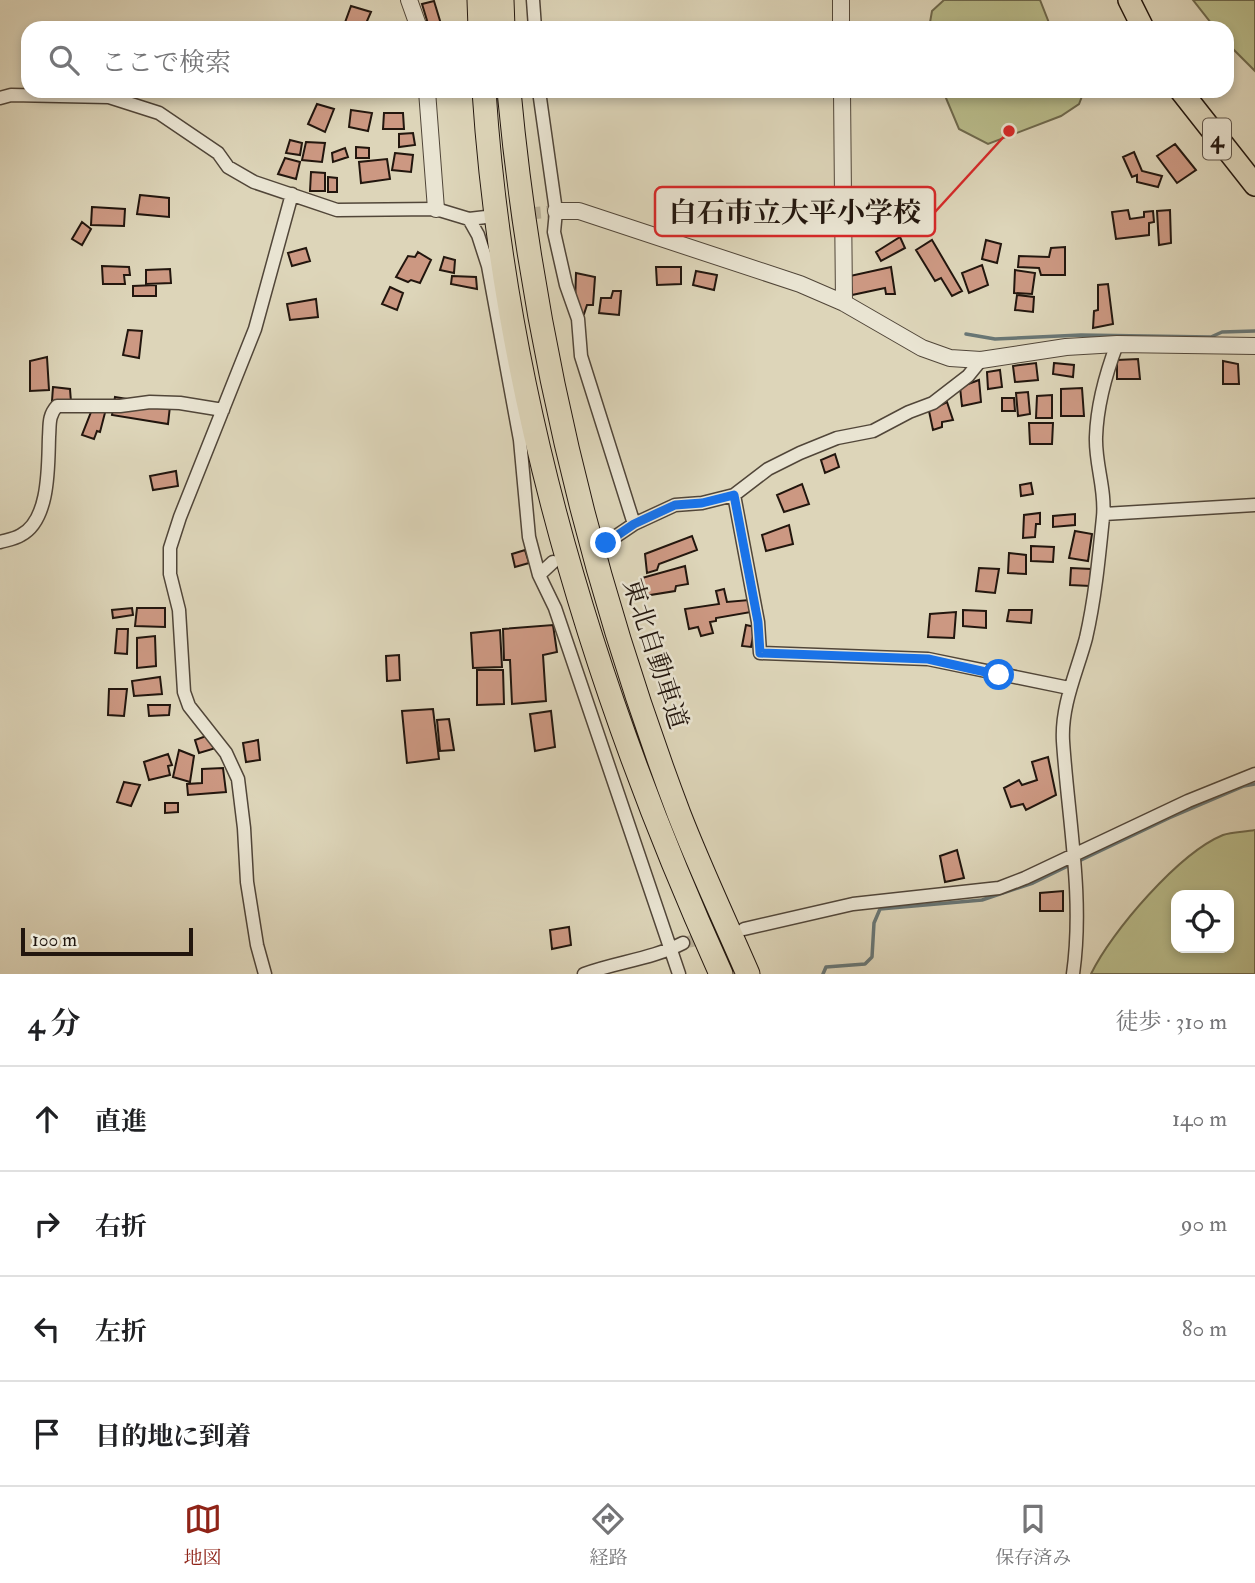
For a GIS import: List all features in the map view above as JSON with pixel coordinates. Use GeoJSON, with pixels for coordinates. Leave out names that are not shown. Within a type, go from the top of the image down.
{"type":"FeatureCollection","features":[{"type":"Feature","properties":{"kind":"highway"},"geometry":{"type":"LineString","coordinates":[[479,0],[480,21]]}},
{"type":"Feature","properties":{"kind":"highway"},"geometry":{"type":"LineString","coordinates":[[502,0],[503,21]]}},
{"type":"Feature","properties":{"kind":"highway"},"geometry":{"type":"LineString","coordinates":[[1129,0],[1140,21]]}},
{"type":"Feature","properties":{"kind":"highway","name":"東北自動車道"},"geometry":{"type":"LineString","coordinates":[[485,98],[499,239],[513,332],[544,471],[623,732],[679,882],[721,974]]}},
{"type":"Feature","properties":{"kind":"highway","name":"東北自動車道"},"geometry":{"type":"LineString","coordinates":[[510,98],[526,236],[546,350],[577,489],[609,610],[680,816],[748,974]]}},
{"type":"Feature","properties":{"kind":"highway","name":"4"},"geometry":{"type":"LineString","coordinates":[[1187,98],[1255,185]]}},
{"type":"Feature","properties":{"kind":"street"},"geometry":{"type":"LineString","coordinates":[[409,0],[416,21]]}},
{"type":"Feature","properties":{"kind":"street"},"geometry":{"type":"LineString","coordinates":[[533,0],[534,21]]}},
{"type":"Feature","properties":{"kind":"street"},"geometry":{"type":"LineString","coordinates":[[841,0],[841,21]]}},
{"type":"Feature","properties":{"kind":"street"},"geometry":{"type":"LineString","coordinates":[[0,98],[21,95]]}},
{"type":"Feature","properties":{"kind":"street"},"geometry":{"type":"LineString","coordinates":[[112,98],[159,113],[218,153],[228,167],[254,182],[337,210],[436,209],[469,219],[486,217]]}},
{"type":"Feature","properties":{"kind":"street"},"geometry":{"type":"LineString","coordinates":[[428,98],[436,209]]}},
{"type":"Feature","properties":{"kind":"street"},"geometry":{"type":"LineString","coordinates":[[540,98],[556,211],[554,232],[566,285],[578,319],[581,356],[634,524]]}},
{"type":"Feature","properties":{"kind":"street"},"geometry":{"type":"LineString","coordinates":[[842,98],[844,303]]}},
{"type":"Feature","properties":{"kind":"street"},"geometry":{"type":"LineString","coordinates":[[265,974],[257,945],[247,882],[244,828],[237,779],[226,753],[189,706],[184,692],[179,610],[170,574],[170,548],[255,329],[292,194]]}},
{"type":"Feature","properties":{"kind":"street"},"geometry":{"type":"LineString","coordinates":[[556,211],[579,211],[800,284],[844,303],[933,353],[950,358],[981,360],[1066,347],[1117,344],[1255,346]]}},
{"type":"Feature","properties":{"kind":"street"},"geometry":{"type":"LineString","coordinates":[[469,219],[478,235],[488,266],[520,440],[529,537],[539,575],[555,608],[679,974]]}},
{"type":"Feature","properties":{"kind":"street"},"geometry":{"type":"LineString","coordinates":[[1073,974],[1078,940],[1063,740],[1069,688],[1079,665],[1086,634],[1104,514],[1096,439],[1101,399],[1117,344]]}},
{"type":"Feature","properties":{"kind":"street"},"geometry":{"type":"LineString","coordinates":[[606,543],[634,524],[675,505],[702,503],[734,495],[768,469],[800,453],[837,438],[873,431],[933,403],[968,376],[981,360]]}},
{"type":"Feature","properties":{"kind":"street"},"geometry":{"type":"LineString","coordinates":[[0,542],[22,535],[34,524],[41,509],[48,471],[50,414],[57,406],[120,406],[150,402],[180,403],[223,410]]}},
{"type":"Feature","properties":{"kind":"street"},"geometry":{"type":"LineString","coordinates":[[734,495],[758,622],[760,653],[928,659],[1069,688]]}},
{"type":"Feature","properties":{"kind":"street"},"geometry":{"type":"LineString","coordinates":[[1104,514],[1255,505]]}},
{"type":"Feature","properties":{"kind":"street"},"geometry":{"type":"LineString","coordinates":[[539,575],[554,562]]}},
{"type":"Feature","properties":{"kind":"street"},"geometry":{"type":"LineString","coordinates":[[744,929],[853,904],[999,888],[1073,860],[1188,801],[1255,774]]}},
{"type":"Feature","properties":{"kind":"street"},"geometry":{"type":"LineString","coordinates":[[584,974],[670,950],[683,943]]}},
{"type":"Feature","properties":{"kind":"green space"},"geometry":{"type":"Polygon","coordinates":[[[944,0],[1040,0],[1048,21],[930,21],[932,11],[944,0]]]}},
{"type":"Feature","properties":{"kind":"green space"},"geometry":{"type":"Polygon","coordinates":[[[1193,0],[1255,0],[1255,71],[1234,50],[1234,21],[1210,21],[1193,0]]]}},
{"type":"Feature","properties":{"kind":"green space"},"geometry":{"type":"Polygon","coordinates":[[[946,98],[1081,98],[1079,104],[1061,116],[988,144],[959,129],[946,98]]]}},
{"type":"Feature","properties":{"kind":"green space"},"geometry":{"type":"Polygon","coordinates":[[[1255,830],[1255,974],[1091,974],[1130,916],[1167,876],[1206,844],[1230,833],[1255,830]]]}},
{"type":"Feature","properties":{"kind":"building"},"geometry":{"type":"Polygon","coordinates":[[[434,1],[440,21],[427,21],[422,4],[434,1]]]}},
{"type":"Feature","properties":{"kind":"building"},"geometry":{"type":"Polygon","coordinates":[[[351,6],[371,12],[367,21],[346,21],[351,6]]]}},
{"type":"Feature","properties":{"kind":"building"},"geometry":{"type":"Polygon","coordinates":[[[317,104],[334,109],[325,132],[308,124],[317,104]]]}},
{"type":"Feature","properties":{"kind":"building"},"geometry":{"type":"Polygon","coordinates":[[[351,110],[372,113],[368,131],[349,127],[351,110]]]}},
{"type":"Feature","properties":{"kind":"building"},"geometry":{"type":"Polygon","coordinates":[[[384,113],[403,113],[404,129],[383,129],[384,113]]]}},
{"type":"Feature","properties":{"kind":"building"},"geometry":{"type":"Polygon","coordinates":[[[413,133],[415,145],[399,147],[399,134],[413,133]]]}},
{"type":"Feature","properties":{"kind":"building"},"geometry":{"type":"Polygon","coordinates":[[[290,140],[302,143],[300,155],[286,153],[290,140]]]}},
{"type":"Feature","properties":{"kind":"building"},"geometry":{"type":"Polygon","coordinates":[[[306,142],[325,143],[322,162],[302,160],[306,142]]]}},
{"type":"Feature","properties":{"kind":"building"},"geometry":{"type":"Polygon","coordinates":[[[1175,144],[1196,170],[1177,183],[1157,156],[1175,144]]]}},
{"type":"Feature","properties":{"kind":"building"},"geometry":{"type":"Polygon","coordinates":[[[356,147],[369,148],[369,158],[356,158],[356,147]]]}},
{"type":"Feature","properties":{"kind":"building"},"geometry":{"type":"Polygon","coordinates":[[[345,148],[348,157],[333,162],[332,153],[345,148]]]}},
{"type":"Feature","properties":{"kind":"building"},"geometry":{"type":"Polygon","coordinates":[[[1134,152],[1142,171],[1162,176],[1158,187],[1137,182],[1137,175],[1132,177],[1123,157],[1134,152]]]}},
{"type":"Feature","properties":{"kind":"building"},"geometry":{"type":"Polygon","coordinates":[[[395,153],[413,155],[411,172],[392,170],[395,153]]]}},
{"type":"Feature","properties":{"kind":"building"},"geometry":{"type":"Polygon","coordinates":[[[285,158],[300,162],[296,179],[278,174],[285,158]]]}},
{"type":"Feature","properties":{"kind":"building"},"geometry":{"type":"Polygon","coordinates":[[[387,159],[390,179],[361,183],[359,162],[387,159]]]}},
{"type":"Feature","properties":{"kind":"building"},"geometry":{"type":"Polygon","coordinates":[[[311,172],[325,173],[325,191],[310,191],[311,172]]]}},
{"type":"Feature","properties":{"kind":"building"},"geometry":{"type":"Polygon","coordinates":[[[328,177],[337,178],[337,192],[328,192],[328,177]]]}},
{"type":"Feature","properties":{"kind":"building"},"geometry":{"type":"Polygon","coordinates":[[[140,195],[169,198],[169,217],[137,214],[140,195]]]}},
{"type":"Feature","properties":{"kind":"building"},"geometry":{"type":"Polygon","coordinates":[[[92,207],[125,209],[124,226],[91,225],[92,207]]]}},
{"type":"Feature","properties":{"kind":"building"},"geometry":{"type":"Polygon","coordinates":[[[1128,210],[1130,219],[1144,217],[1144,212],[1153,211],[1154,222],[1149,223],[1149,235],[1116,239],[1112,212],[1128,210]]]}},
{"type":"Feature","properties":{"kind":"building"},"geometry":{"type":"Polygon","coordinates":[[[1170,210],[1171,243],[1159,245],[1157,211],[1170,210]]]}},
{"type":"Feature","properties":{"kind":"building"},"geometry":{"type":"Polygon","coordinates":[[[82,222],[91,229],[82,245],[72,239],[82,222]]]}},
{"type":"Feature","properties":{"kind":"building"},"geometry":{"type":"Polygon","coordinates":[[[900,237],[905,248],[881,261],[876,252],[900,237]]]}},
{"type":"Feature","properties":{"kind":"building"},"geometry":{"type":"Polygon","coordinates":[[[932,240],[962,291],[952,296],[941,278],[935,281],[916,250],[932,240]]]}},
{"type":"Feature","properties":{"kind":"building"},"geometry":{"type":"Polygon","coordinates":[[[986,240],[1001,244],[997,263],[982,259],[986,240]]]}},
{"type":"Feature","properties":{"kind":"building"},"geometry":{"type":"Polygon","coordinates":[[[1065,247],[1065,275],[1041,275],[1039,268],[1018,267],[1019,256],[1049,257],[1051,248],[1065,247]]]}},
{"type":"Feature","properties":{"kind":"building"},"geometry":{"type":"Polygon","coordinates":[[[306,248],[310,261],[292,266],[288,253],[306,248]]]}},
{"type":"Feature","properties":{"kind":"building"},"geometry":{"type":"Polygon","coordinates":[[[418,252],[431,260],[420,283],[396,277],[408,256],[415,257],[418,252]]]}},
{"type":"Feature","properties":{"kind":"building"},"geometry":{"type":"Polygon","coordinates":[[[444,257],[455,260],[454,273],[440,270],[444,257]]]}},
{"type":"Feature","properties":{"kind":"building"},"geometry":{"type":"Polygon","coordinates":[[[982,265],[988,285],[969,293],[962,273],[982,265]]]}},
{"type":"Feature","properties":{"kind":"building"},"geometry":{"type":"Polygon","coordinates":[[[102,266],[129,267],[130,275],[124,275],[125,284],[103,284],[102,266]]]}},
{"type":"Feature","properties":{"kind":"building"},"geometry":{"type":"Polygon","coordinates":[[[656,267],[681,267],[681,284],[657,285],[656,267]]]}},
{"type":"Feature","properties":{"kind":"building"},"geometry":{"type":"Polygon","coordinates":[[[891,267],[895,294],[886,294],[885,288],[852,295],[850,276],[891,267]]]}},
{"type":"Feature","properties":{"kind":"building"},"geometry":{"type":"Polygon","coordinates":[[[170,269],[171,283],[146,284],[146,270],[170,269]]]}},
{"type":"Feature","properties":{"kind":"building"},"geometry":{"type":"Polygon","coordinates":[[[1015,270],[1035,273],[1032,294],[1014,293],[1015,270]]]}},
{"type":"Feature","properties":{"kind":"building"},"geometry":{"type":"Polygon","coordinates":[[[696,271],[717,275],[714,290],[693,285],[696,271]]]}},
{"type":"Feature","properties":{"kind":"building"},"geometry":{"type":"Polygon","coordinates":[[[576,273],[595,277],[593,305],[587,305],[584,314],[579,313],[575,304],[576,273]]]}},
{"type":"Feature","properties":{"kind":"building"},"geometry":{"type":"Polygon","coordinates":[[[452,276],[476,277],[477,289],[451,284],[452,276]]]}},
{"type":"Feature","properties":{"kind":"building"},"geometry":{"type":"Polygon","coordinates":[[[1108,284],[1113,324],[1093,328],[1094,311],[1098,310],[1098,285],[1108,284]]]}},
{"type":"Feature","properties":{"kind":"building"},"geometry":{"type":"Polygon","coordinates":[[[156,285],[156,296],[133,296],[133,286],[156,285]]]}},
{"type":"Feature","properties":{"kind":"building"},"geometry":{"type":"Polygon","coordinates":[[[390,287],[403,293],[397,310],[382,304],[390,287]]]}},
{"type":"Feature","properties":{"kind":"building"},"geometry":{"type":"Polygon","coordinates":[[[613,291],[621,291],[619,315],[599,313],[601,298],[611,298],[613,291]]]}},
{"type":"Feature","properties":{"kind":"building"},"geometry":{"type":"Polygon","coordinates":[[[1017,295],[1034,297],[1033,312],[1015,310],[1017,295]]]}},
{"type":"Feature","properties":{"kind":"building"},"geometry":{"type":"Polygon","coordinates":[[[316,299],[318,317],[290,320],[287,304],[316,299]]]}},
{"type":"Feature","properties":{"kind":"building"},"geometry":{"type":"Polygon","coordinates":[[[128,330],[142,331],[139,358],[123,355],[128,330]]]}},
{"type":"Feature","properties":{"kind":"building"},"geometry":{"type":"Polygon","coordinates":[[[47,357],[49,390],[30,391],[30,361],[47,357]]]}},
{"type":"Feature","properties":{"kind":"building"},"geometry":{"type":"Polygon","coordinates":[[[1138,359],[1140,379],[1117,379],[1117,360],[1138,359]]]}},
{"type":"Feature","properties":{"kind":"building"},"geometry":{"type":"Polygon","coordinates":[[[1223,361],[1238,364],[1239,384],[1223,384],[1223,361]]]}},
{"type":"Feature","properties":{"kind":"building"},"geometry":{"type":"Polygon","coordinates":[[[1036,363],[1038,380],[1015,382],[1013,366],[1036,363]]]}},
{"type":"Feature","properties":{"kind":"building"},"geometry":{"type":"Polygon","coordinates":[[[1054,363],[1074,365],[1073,377],[1053,374],[1054,363]]]}},
{"type":"Feature","properties":{"kind":"building"},"geometry":{"type":"Polygon","coordinates":[[[1000,370],[1002,387],[988,389],[987,372],[1000,370]]]}},
{"type":"Feature","properties":{"kind":"building"},"geometry":{"type":"Polygon","coordinates":[[[979,380],[981,402],[962,406],[960,387],[979,380]]]}},
{"type":"Feature","properties":{"kind":"building"},"geometry":{"type":"Polygon","coordinates":[[[53,387],[70,389],[71,402],[52,401],[53,387]]]}},
{"type":"Feature","properties":{"kind":"building"},"geometry":{"type":"Polygon","coordinates":[[[1082,388],[1084,416],[1061,416],[1061,389],[1082,388]]]}},
{"type":"Feature","properties":{"kind":"building"},"geometry":{"type":"Polygon","coordinates":[[[1028,392],[1030,414],[1018,416],[1016,393],[1028,392]]]}},
{"type":"Feature","properties":{"kind":"building"},"geometry":{"type":"Polygon","coordinates":[[[1052,395],[1052,418],[1036,418],[1037,396],[1052,395]]]}},
{"type":"Feature","properties":{"kind":"building"},"geometry":{"type":"Polygon","coordinates":[[[115,397],[170,406],[168,424],[112,415],[115,397]]]}},
{"type":"Feature","properties":{"kind":"building"},"geometry":{"type":"Polygon","coordinates":[[[1002,398],[1014,398],[1015,411],[1002,411],[1002,398]]]}},
{"type":"Feature","properties":{"kind":"building"},"geometry":{"type":"Polygon","coordinates":[[[95,402],[107,405],[100,432],[97,431],[94,439],[82,435],[95,402]]]}},
{"type":"Feature","properties":{"kind":"building"},"geometry":{"type":"Polygon","coordinates":[[[947,402],[953,420],[942,422],[942,427],[933,430],[929,411],[947,402]]]}},
{"type":"Feature","properties":{"kind":"building"},"geometry":{"type":"Polygon","coordinates":[[[1029,423],[1053,423],[1052,444],[1030,444],[1029,423]]]}},
{"type":"Feature","properties":{"kind":"building"},"geometry":{"type":"Polygon","coordinates":[[[835,454],[839,467],[825,473],[821,460],[835,454]]]}},
{"type":"Feature","properties":{"kind":"building"},"geometry":{"type":"Polygon","coordinates":[[[176,471],[178,486],[153,490],[150,476],[176,471]]]}},
{"type":"Feature","properties":{"kind":"building"},"geometry":{"type":"Polygon","coordinates":[[[1031,483],[1033,494],[1021,496],[1020,485],[1031,483]]]}},
{"type":"Feature","properties":{"kind":"building"},"geometry":{"type":"Polygon","coordinates":[[[802,484],[809,504],[784,512],[777,495],[802,484]]]}},
{"type":"Feature","properties":{"kind":"building"},"geometry":{"type":"Polygon","coordinates":[[[1040,513],[1040,524],[1036,524],[1035,537],[1023,538],[1024,515],[1040,513]]]}},
{"type":"Feature","properties":{"kind":"building"},"geometry":{"type":"Polygon","coordinates":[[[1075,514],[1075,525],[1053,527],[1053,516],[1075,514]]]}},
{"type":"Feature","properties":{"kind":"building"},"geometry":{"type":"Polygon","coordinates":[[[789,525],[793,544],[766,551],[762,535],[789,525]]]}},
{"type":"Feature","properties":{"kind":"building"},"geometry":{"type":"Polygon","coordinates":[[[1075,531],[1092,534],[1088,561],[1069,558],[1075,531]]]}},
{"type":"Feature","properties":{"kind":"building"},"geometry":{"type":"Polygon","coordinates":[[[692,536],[697,550],[659,564],[657,570],[647,573],[645,554],[692,536]]]}},
{"type":"Feature","properties":{"kind":"building"},"geometry":{"type":"Polygon","coordinates":[[[1031,546],[1054,547],[1053,562],[1031,561],[1031,546]]]}},
{"type":"Feature","properties":{"kind":"building"},"geometry":{"type":"Polygon","coordinates":[[[525,550],[529,563],[515,567],[512,554],[525,550]]]}},
{"type":"Feature","properties":{"kind":"building"},"geometry":{"type":"Polygon","coordinates":[[[1009,553],[1026,555],[1026,574],[1008,573],[1009,553]]]}},
{"type":"Feature","properties":{"kind":"building"},"geometry":{"type":"Polygon","coordinates":[[[685,566],[688,584],[676,586],[675,591],[644,596],[642,578],[685,566]]]}},
{"type":"Feature","properties":{"kind":"building"},"geometry":{"type":"Polygon","coordinates":[[[979,568],[999,569],[995,593],[976,591],[979,568]]]}},
{"type":"Feature","properties":{"kind":"building"},"geometry":{"type":"Polygon","coordinates":[[[1071,568],[1091,569],[1090,586],[1070,585],[1071,568]]]}},
{"type":"Feature","properties":{"kind":"building"},"geometry":{"type":"Polygon","coordinates":[[[724,589],[727,602],[749,600],[751,612],[716,618],[716,621],[710,622],[713,633],[701,636],[698,627],[689,629],[685,609],[719,604],[716,591],[724,589]]]}},
{"type":"Feature","properties":{"kind":"building"},"geometry":{"type":"Polygon","coordinates":[[[132,608],[133,615],[113,618],[112,610],[132,608]]]}},
{"type":"Feature","properties":{"kind":"building"},"geometry":{"type":"Polygon","coordinates":[[[137,608],[165,608],[165,627],[135,626],[137,608]]]}},
{"type":"Feature","properties":{"kind":"building"},"geometry":{"type":"Polygon","coordinates":[[[963,610],[986,611],[986,628],[963,626],[963,610]]]}},
{"type":"Feature","properties":{"kind":"building"},"geometry":{"type":"Polygon","coordinates":[[[1009,610],[1032,610],[1031,623],[1007,621],[1009,610]]]}},
{"type":"Feature","properties":{"kind":"building"},"geometry":{"type":"Polygon","coordinates":[[[956,612],[954,638],[928,637],[930,614],[956,612]]]}},
{"type":"Feature","properties":{"kind":"building"},"geometry":{"type":"Polygon","coordinates":[[[553,625],[557,652],[543,655],[546,701],[512,704],[510,660],[504,660],[503,629],[553,625]]]}},
{"type":"Feature","properties":{"kind":"building"},"geometry":{"type":"Polygon","coordinates":[[[746,625],[755,627],[751,647],[742,646],[746,625]]]}},
{"type":"Feature","properties":{"kind":"building"},"geometry":{"type":"Polygon","coordinates":[[[117,629],[128,629],[127,654],[115,653],[117,629]]]}},
{"type":"Feature","properties":{"kind":"building"},"geometry":{"type":"Polygon","coordinates":[[[500,630],[502,667],[473,668],[471,633],[500,630]]]}},
{"type":"Feature","properties":{"kind":"building"},"geometry":{"type":"Polygon","coordinates":[[[155,636],[156,666],[137,668],[137,638],[155,636]]]}},
{"type":"Feature","properties":{"kind":"building"},"geometry":{"type":"Polygon","coordinates":[[[399,655],[400,680],[387,681],[386,656],[399,655]]]}},
{"type":"Feature","properties":{"kind":"building"},"geometry":{"type":"Polygon","coordinates":[[[477,670],[503,670],[504,704],[477,705],[477,670]]]}},
{"type":"Feature","properties":{"kind":"building"},"geometry":{"type":"Polygon","coordinates":[[[160,677],[162,694],[134,696],[132,681],[160,677]]]}},
{"type":"Feature","properties":{"kind":"building"},"geometry":{"type":"Polygon","coordinates":[[[109,689],[127,689],[124,716],[108,715],[109,689]]]}},
{"type":"Feature","properties":{"kind":"building"},"geometry":{"type":"Polygon","coordinates":[[[148,705],[170,705],[169,715],[149,716],[148,705]]]}},
{"type":"Feature","properties":{"kind":"building"},"geometry":{"type":"Polygon","coordinates":[[[433,709],[439,759],[407,763],[402,711],[433,709]]]}},
{"type":"Feature","properties":{"kind":"building"},"geometry":{"type":"Polygon","coordinates":[[[551,711],[555,747],[535,751],[530,714],[551,711]]]}},
{"type":"Feature","properties":{"kind":"building"},"geometry":{"type":"Polygon","coordinates":[[[449,719],[454,750],[440,751],[437,720],[449,719]]]}},
{"type":"Feature","properties":{"kind":"building"},"geometry":{"type":"Polygon","coordinates":[[[209,735],[216,748],[199,753],[195,740],[209,735]]]}},
{"type":"Feature","properties":{"kind":"building"},"geometry":{"type":"Polygon","coordinates":[[[258,740],[260,760],[246,762],[243,743],[258,740]]]}},
{"type":"Feature","properties":{"kind":"building"},"geometry":{"type":"Polygon","coordinates":[[[179,750],[194,756],[190,782],[173,777],[179,750]]]}},
{"type":"Feature","properties":{"kind":"building"},"geometry":{"type":"Polygon","coordinates":[[[168,754],[172,765],[168,766],[170,775],[149,780],[144,762],[168,754]]]}},
{"type":"Feature","properties":{"kind":"building"},"geometry":{"type":"Polygon","coordinates":[[[1048,757],[1056,795],[1026,810],[1023,804],[1011,807],[1004,788],[1019,780],[1022,785],[1037,780],[1032,762],[1048,757]]]}},
{"type":"Feature","properties":{"kind":"building"},"geometry":{"type":"Polygon","coordinates":[[[223,768],[226,792],[188,795],[187,784],[202,783],[202,769],[223,768]]]}},
{"type":"Feature","properties":{"kind":"building"},"geometry":{"type":"Polygon","coordinates":[[[124,782],[140,785],[131,806],[117,802],[124,782]]]}},
{"type":"Feature","properties":{"kind":"building"},"geometry":{"type":"Polygon","coordinates":[[[165,803],[178,803],[178,812],[165,813],[165,803]]]}},
{"type":"Feature","properties":{"kind":"building"},"geometry":{"type":"Polygon","coordinates":[[[957,850],[964,878],[945,882],[940,856],[957,850]]]}},
{"type":"Feature","properties":{"kind":"building"},"geometry":{"type":"Polygon","coordinates":[[[1063,891],[1063,911],[1040,911],[1040,893],[1063,891]]]}},
{"type":"Feature","properties":{"kind":"building"},"geometry":{"type":"Polygon","coordinates":[[[569,927],[571,945],[552,949],[550,930],[569,927]]]}},
{"type":"Feature","properties":{"kind":"waterway"},"geometry":{"type":"LineString","coordinates":[[966,334],[995,339],[1081,335],[1211,337],[1222,332],[1255,331]]}},
{"type":"Feature","properties":{"kind":"waterway"},"geometry":{"type":"LineString","coordinates":[[1079,861],[1169,818],[1244,786],[1255,784]]}},
{"type":"Feature","properties":{"kind":"waterway"},"geometry":{"type":"LineString","coordinates":[[823,974],[826,967],[865,964],[872,957],[874,923],[880,909],[982,900],[1033,883],[1072,864]]}},
{"type":"Feature","properties":{"kind":"tunnel"},"geometry":{"type":"LineString","coordinates":[[493,217],[556,211]]}},
{"type":"Feature","properties":{"kind":"tunnel"},"geometry":{"type":"LineString","coordinates":[[683,943],[734,932]]}},
{"type":"Feature","properties":{"kind":"place","name":"白石市立大平小学校"},"geometry":{"type":"Point","coordinates":[1009,131]}},
{"type":"Feature","properties":{"kind":"route"},"geometry":{"type":"LineString","coordinates":[[606,543],[634,524],[675,505],[702,503],[734,495],[758,622],[760,653],[928,659],[999,675]]}}]}
